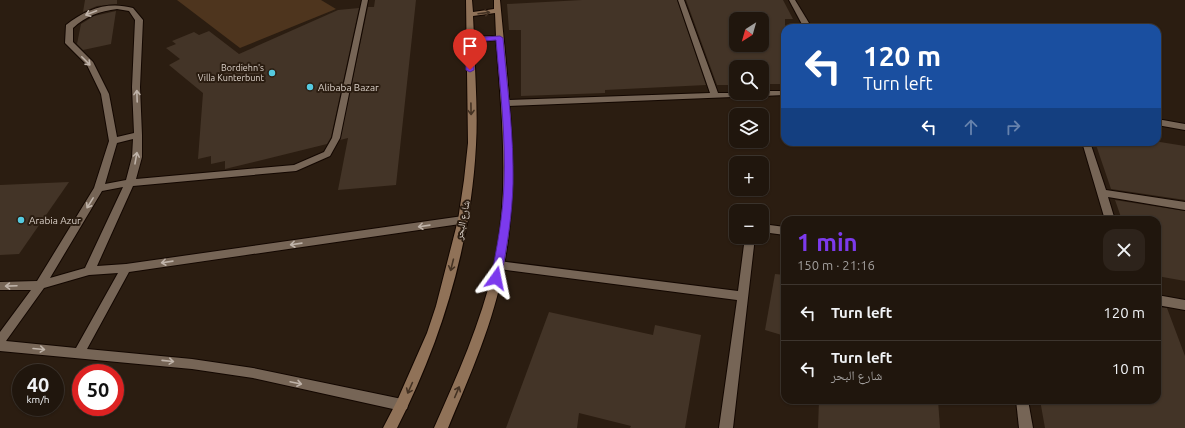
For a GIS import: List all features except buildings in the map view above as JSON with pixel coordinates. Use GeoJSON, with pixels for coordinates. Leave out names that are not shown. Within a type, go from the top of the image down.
{"type":"FeatureCollection","features":[{"type":"Feature","properties":{"kind":"main road","name":"شارع البحر"},"geometry":{"type":"LineString","coordinates":[[390,428],[402,405],[433,333],[442,306],[463,220],[469,180],[472,144],[469,0]]}},
{"type":"Feature","properties":{"kind":"main road"},"geometry":{"type":"LineString","coordinates":[[441,428],[478,342],[490,303],[504,237],[508,184],[508,135],[497,0]]}},
{"type":"Feature","properties":{"kind":"main road"},"geometry":{"type":"LineString","coordinates":[[470,14],[498,11]]}},
{"type":"Feature","properties":{"kind":"main road"},"geometry":{"type":"LineString","coordinates":[[469,40],[500,38]]}},
{"type":"Feature","properties":{"kind":"street"},"geometry":{"type":"LineString","coordinates":[[99,188],[130,183],[296,168],[327,154],[336,138],[365,0]]}},
{"type":"Feature","properties":{"kind":"street"},"geometry":{"type":"LineString","coordinates":[[680,0],[715,96]]}},
{"type":"Feature","properties":{"kind":"street"},"geometry":{"type":"LineString","coordinates":[[792,0],[806,24]]}},
{"type":"Feature","properties":{"kind":"street"},"geometry":{"type":"LineString","coordinates":[[0,341],[40,285],[99,188],[113,141],[104,94],[90,64],[68,43],[69,27],[78,19],[94,12],[116,6],[131,9],[139,20],[136,87],[138,134],[137,157],[130,183],[89,271]]}},
{"type":"Feature","properties":{"kind":"street"},"geometry":{"type":"LineString","coordinates":[[505,103],[781,93]]}},
{"type":"Feature","properties":{"kind":"street"},"geometry":{"type":"LineString","coordinates":[[1161,123],[1185,127]]}},
{"type":"Feature","properties":{"kind":"street"},"geometry":{"type":"LineString","coordinates":[[113,141],[138,134]]}},
{"type":"Feature","properties":{"kind":"street"},"geometry":{"type":"LineString","coordinates":[[1087,146],[1109,216]]}},
{"type":"Feature","properties":{"kind":"street"},"geometry":{"type":"LineString","coordinates":[[1101,193],[1185,206]]}},
{"type":"Feature","properties":{"kind":"street"},"geometry":{"type":"LineString","coordinates":[[0,286],[40,285],[89,271],[126,268],[463,220]]}},
{"type":"Feature","properties":{"kind":"street"},"geometry":{"type":"LineString","coordinates":[[769,229],[781,230]]}},
{"type":"Feature","properties":{"kind":"street"},"geometry":{"type":"LineString","coordinates":[[726,428],[749,244]]}},
{"type":"Feature","properties":{"kind":"street"},"geometry":{"type":"LineString","coordinates":[[499,266],[743,296]]}},
{"type":"Feature","properties":{"kind":"street"},"geometry":{"type":"LineString","coordinates":[[80,353],[126,268]]}},
{"type":"Feature","properties":{"kind":"street"},"geometry":{"type":"LineString","coordinates":[[1161,301],[1185,305]]}},
{"type":"Feature","properties":{"kind":"street"},"geometry":{"type":"LineString","coordinates":[[0,346],[192,364],[253,373],[402,405]]}},
{"type":"Feature","properties":{"kind":"street"},"geometry":{"type":"LineString","coordinates":[[1023,404],[1026,428]]}},
{"type":"Feature","properties":{"kind":"shaded area"},"geometry":{"type":"Polygon","coordinates":[[[177,0],[321,0],[336,9],[240,48],[177,0]]]}},
{"type":"Feature","properties":{"kind":"place","name":"Bordiehn's Villa Kunterbunt"},"geometry":{"type":"Point","coordinates":[272,73]}},
{"type":"Feature","properties":{"kind":"place","name":"Alibaba Bazar"},"geometry":{"type":"Point","coordinates":[310,87]}},
{"type":"Feature","properties":{"kind":"place","name":"Arabia Azur"},"geometry":{"type":"Point","coordinates":[21,220]}},
{"type":"Feature","properties":{"kind":"route"},"geometry":{"type":"LineString","coordinates":[[470,70],[469,40],[500,38],[508,135],[508,184],[504,237],[496,278]]}}]}
